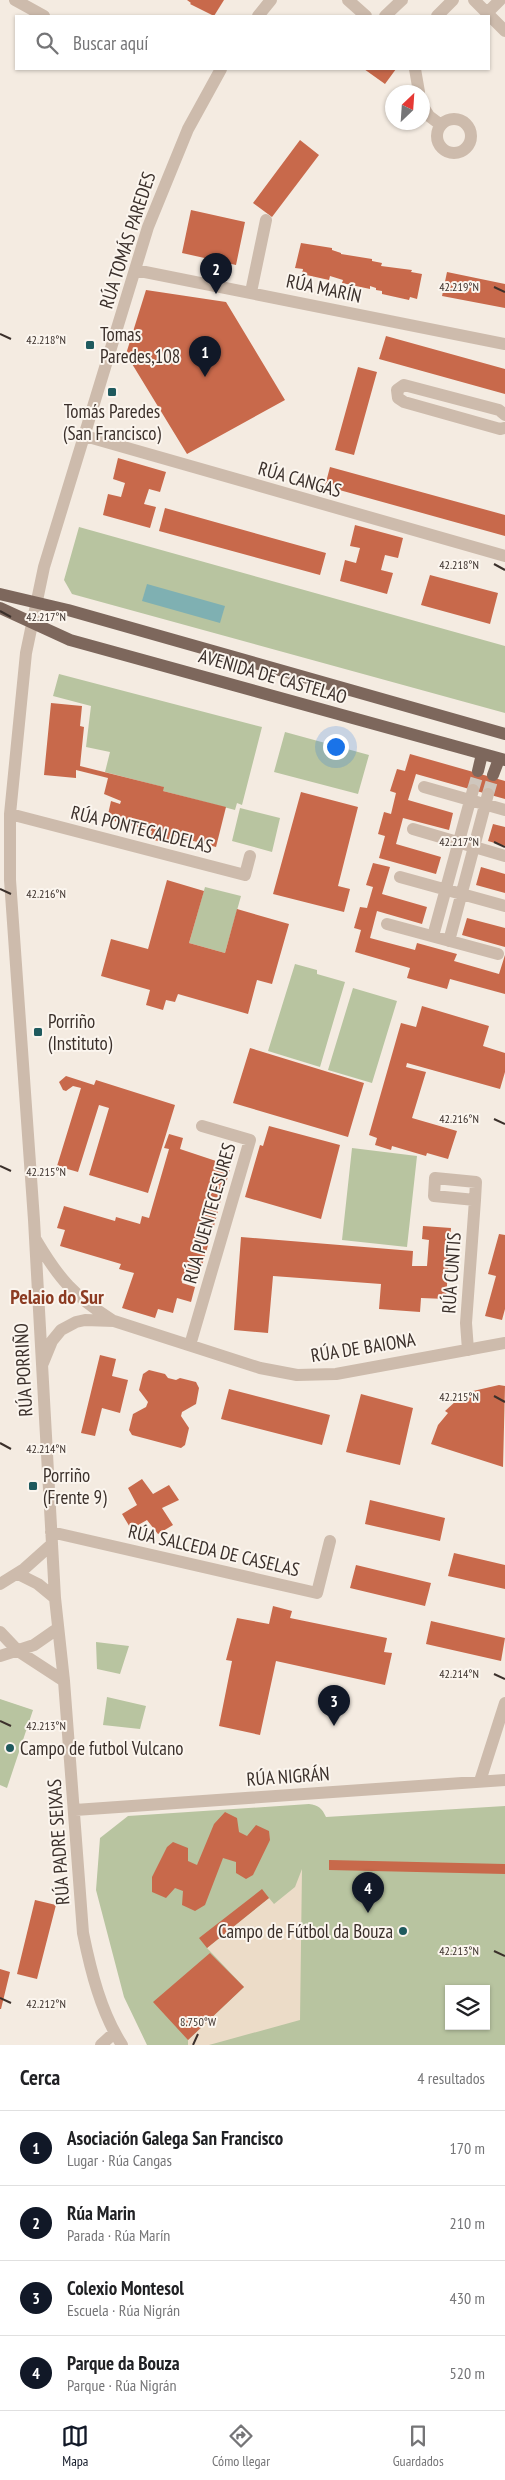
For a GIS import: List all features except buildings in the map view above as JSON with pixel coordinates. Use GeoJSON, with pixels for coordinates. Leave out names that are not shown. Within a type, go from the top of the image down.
{"type":"FeatureCollection","features":[{"type":"Feature","properties":{"kind":"main road","name":"AVENIDA DE CASTELAO"},"geometry":{"type":"LineString","coordinates":[[0,594],[505,734]]}},
{"type":"Feature","properties":{"kind":"main road","name":"AVENIDA DE CASTELAO"},"geometry":{"type":"LineString","coordinates":[[0,608],[70,640],[502,759]]}},
{"type":"Feature","properties":{"kind":"main road"},"geometry":{"type":"LineString","coordinates":[[478,772],[482,754]]}},
{"type":"Feature","properties":{"kind":"main road"},"geometry":{"type":"LineString","coordinates":[[493,776],[502,759]]}},
{"type":"Feature","properties":{"kind":"street"},"geometry":{"type":"LineString","coordinates":[[15,0],[42,15]]}},
{"type":"Feature","properties":{"kind":"street"},"geometry":{"type":"LineString","coordinates":[[259,15],[271,0]]}},
{"type":"Feature","properties":{"kind":"street"},"geometry":{"type":"LineString","coordinates":[[348,0],[365,15]]}},
{"type":"Feature","properties":{"kind":"street"},"geometry":{"type":"LineString","coordinates":[[386,15],[402,0]]}},
{"type":"Feature","properties":{"kind":"street"},"geometry":{"type":"LineString","coordinates":[[438,15],[453,0]]}},
{"type":"Feature","properties":{"kind":"street"},"geometry":{"type":"LineString","coordinates":[[474,0],[487,13],[500,0]]}},
{"type":"Feature","properties":{"kind":"street"},"geometry":{"type":"LineString","coordinates":[[490,16],[505,31]]}},
{"type":"Feature","properties":{"kind":"street","name":"RÚA TOMÁS PAREDES"},"geometry":{"type":"LineString","coordinates":[[37,603],[47,559],[78,451],[85,436],[148,227],[178,152],[220,70]]}},
{"type":"Feature","properties":{"kind":"street"},"geometry":{"type":"LineString","coordinates":[[415,70],[415,85]]}},
{"type":"Feature","properties":{"kind":"street"},"geometry":{"type":"LineString","coordinates":[[430,117],[441,125]]}},
{"type":"Feature","properties":{"kind":"street"},"geometry":{"type":"LineString","coordinates":[[251,292],[266,220]]}},
{"type":"Feature","properties":{"kind":"street","name":"RÚA MARÍN"},"geometry":{"type":"LineString","coordinates":[[135,270],[505,344]]}},
{"type":"Feature","properties":{"kind":"street"},"geometry":{"type":"LineString","coordinates":[[505,415],[498,410],[404,385],[397,390],[398,398],[404,402],[500,429],[505,428]]}},
{"type":"Feature","properties":{"kind":"street","name":"RÚA CANGAS"},"geometry":{"type":"LineString","coordinates":[[85,436],[505,556]]}},
{"type":"Feature","properties":{"kind":"street","name":"RÚA PORRIÑO"},"geometry":{"type":"LineString","coordinates":[[37,603],[26,653],[10,814],[10,880],[35,1239],[57,1629]]}},
{"type":"Feature","properties":{"kind":"street"},"geometry":{"type":"LineString","coordinates":[[424,787],[486,799],[505,810]]}},
{"type":"Feature","properties":{"kind":"street"},"geometry":{"type":"LineString","coordinates":[[432,936],[471,795]]}},
{"type":"Feature","properties":{"kind":"street"},"geometry":{"type":"LineString","coordinates":[[449,941],[486,799]]}},
{"type":"Feature","properties":{"kind":"street","name":"RÚA PONTECALDELAS"},"geometry":{"type":"LineString","coordinates":[[10,814],[245,875],[250,856]]}},
{"type":"Feature","properties":{"kind":"street"},"geometry":{"type":"LineString","coordinates":[[413,829],[505,856]]}},
{"type":"Feature","properties":{"kind":"street"},"geometry":{"type":"LineString","coordinates":[[400,877],[505,906]]}},
{"type":"Feature","properties":{"kind":"street"},"geometry":{"type":"LineString","coordinates":[[387,924],[498,954]]}},
{"type":"Feature","properties":{"kind":"street","name":"RÚA PUENTECESURES"},"geometry":{"type":"LineString","coordinates":[[190,1345],[250,1140],[202,1126]]}},
{"type":"Feature","properties":{"kind":"street","name":"RÚA CUNTIS"},"geometry":{"type":"LineString","coordinates":[[468,1350],[466,1328],[475,1200]]}},
{"type":"Feature","properties":{"kind":"street","name":"RÚA DE BAIONA"},"geometry":{"type":"LineString","coordinates":[[35,1239],[59,1278],[72,1292],[114,1321]]}},
{"type":"Feature","properties":{"kind":"street","name":"RÚA DE BAIONA"},"geometry":{"type":"LineString","coordinates":[[42,1370],[46,1352],[61,1330],[85,1320],[114,1321],[260,1368],[297,1376],[336,1374],[505,1343]]}},
{"type":"Feature","properties":{"kind":"street"},"geometry":{"type":"LineString","coordinates":[[0,1584],[18,1574],[51,1538]]}},
{"type":"Feature","properties":{"kind":"street","name":"RÚA SALCEDA DE CASELAS"},"geometry":{"type":"LineString","coordinates":[[51,1538],[317,1593],[330,1541]]}},
{"type":"Feature","properties":{"kind":"street"},"geometry":{"type":"LineString","coordinates":[[18,1574],[38,1584],[54,1598]]}},
{"type":"Feature","properties":{"kind":"street"},"geometry":{"type":"LineString","coordinates":[[0,1656],[34,1645],[57,1629]]}},
{"type":"Feature","properties":{"kind":"street","name":"RÚA PADRE SEIXAS"},"geometry":{"type":"LineString","coordinates":[[57,1629],[64,1681],[83,1933],[90,1967],[114,2033],[122,2045]]}},
{"type":"Feature","properties":{"kind":"street"},"geometry":{"type":"LineString","coordinates":[[0,1632],[18,1650],[64,1681]]}},
{"type":"Feature","properties":{"kind":"street"},"geometry":{"type":"LineString","coordinates":[[480,1781],[505,1703]]}},
{"type":"Feature","properties":{"kind":"street","name":"RÚA NIGRÁN"},"geometry":{"type":"LineString","coordinates":[[74,1810],[505,1780]]}},
{"type":"Feature","properties":{"kind":"street"},"geometry":{"type":"LineString","coordinates":[[101,2045],[114,2033]]}},
{"type":"Feature","properties":{"kind":"green space"},"geometry":{"type":"Polygon","coordinates":[[[79,527],[505,646],[505,713],[72,594],[64,580],[79,527]]]}},
{"type":"Feature","properties":{"kind":"green space"},"geometry":{"type":"Polygon","coordinates":[[[59,674],[262,727],[242,805],[237,803],[235,810],[163,791],[163,787],[105,772],[110,752],[86,747],[91,706],[53,696],[59,674]]]}},
{"type":"Feature","properties":{"kind":"green space"},"geometry":{"type":"Polygon","coordinates":[[[285,732],[369,755],[358,794],[274,772],[285,732]]]}},
{"type":"Feature","properties":{"kind":"green space"},"geometry":{"type":"Polygon","coordinates":[[[240,808],[280,818],[272,852],[232,841],[240,808]]]}},
{"type":"Feature","properties":{"kind":"green space"},"geometry":{"type":"Polygon","coordinates":[[[205,887],[241,896],[225,953],[189,943],[205,887]]]}},
{"type":"Feature","properties":{"kind":"green space"},"geometry":{"type":"Polygon","coordinates":[[[295,964],[317,970],[317,974],[345,982],[320,1067],[268,1051],[295,964]]]}},
{"type":"Feature","properties":{"kind":"green space"},"geometry":{"type":"Polygon","coordinates":[[[353,988],[397,1001],[372,1083],[328,1070],[353,988]]]}},
{"type":"Feature","properties":{"kind":"green space"},"geometry":{"type":"Polygon","coordinates":[[[352,1148],[417,1156],[407,1247],[342,1240],[352,1148]]]}},
{"type":"Feature","properties":{"kind":"green space"},"geometry":{"type":"Polygon","coordinates":[[[96,1642],[129,1646],[120,1674],[97,1669],[96,1642]]]}},
{"type":"Feature","properties":{"kind":"green space"},"geometry":{"type":"Polygon","coordinates":[[[107,1697],[146,1706],[140,1729],[103,1725],[107,1697]]]}},
{"type":"Feature","properties":{"kind":"green space","name":"Campo de futbol Vulcano"},"geometry":{"type":"Polygon","coordinates":[[[0,1699],[33,1710],[7,1788],[0,1785],[0,1699]]]}},
{"type":"Feature","properties":{"kind":"green space"},"geometry":{"type":"Polygon","coordinates":[[[309,1804],[315,1805],[323,1811],[326,1817],[505,1806],[505,2045],[147,2045],[124,1997],[96,1890],[100,1838],[128,1816],[309,1804]]]}},
{"type":"Feature","properties":{"kind":"shaded area"},"geometry":{"type":"Polygon","coordinates":[[[302,1869],[300,2020],[209,2045],[188,2045],[188,2040],[244,1987],[207,1948],[269,1898],[274,1904],[295,1887],[302,1869]]]}},
{"type":"Feature","properties":{"kind":"water"},"geometry":{"type":"Polygon","coordinates":[[[147,584],[225,606],[220,623],[142,601],[147,584]]]}},
{"type":"Feature","properties":{"kind":"tunnel"},"geometry":{"type":"LineString","coordinates":[[473,790],[478,773]]}},
{"type":"Feature","properties":{"kind":"tunnel"},"geometry":{"type":"LineString","coordinates":[[488,794],[493,777]]}},
{"type":"Feature","properties":{"kind":"place","name":"Rúa Marin"},"geometry":{"type":"Point","coordinates":[216,294]}},
{"type":"Feature","properties":{"kind":"place","name":"Tomas Paredes,108"},"geometry":{"type":"Point","coordinates":[90,345]}},
{"type":"Feature","properties":{"kind":"place","name":"Asociación Galega San Francisco"},"geometry":{"type":"Point","coordinates":[205,377]}},
{"type":"Feature","properties":{"kind":"place","name":"Tomás Paredes (San Francisco)"},"geometry":{"type":"Point","coordinates":[112,392]}},
{"type":"Feature","properties":{"kind":"place","name":"Porriño (Instituto)"},"geometry":{"type":"Point","coordinates":[38,1032]}},
{"type":"Feature","properties":{"kind":"place","name":"Porriño (Frente 9)"},"geometry":{"type":"Point","coordinates":[33,1486]}},
{"type":"Feature","properties":{"kind":"place","name":"Colexio Montesol"},"geometry":{"type":"Point","coordinates":[334,1726]}},
{"type":"Feature","properties":{"kind":"place","name":"Campo de futbol Vulcano"},"geometry":{"type":"Point","coordinates":[10,1748]}},
{"type":"Feature","properties":{"kind":"place","name":"Parque da Bouza"},"geometry":{"type":"Point","coordinates":[368,1913]}},
{"type":"Feature","properties":{"kind":"place","name":"Campo de Fútbol da Bouza"},"geometry":{"type":"Point","coordinates":[403,1931]}},
{"type":"Feature","properties":{"kind":"district","name":"Pelaio do Sur"},"geometry":{"type":"Point","coordinates":[57,1297]}}]}
